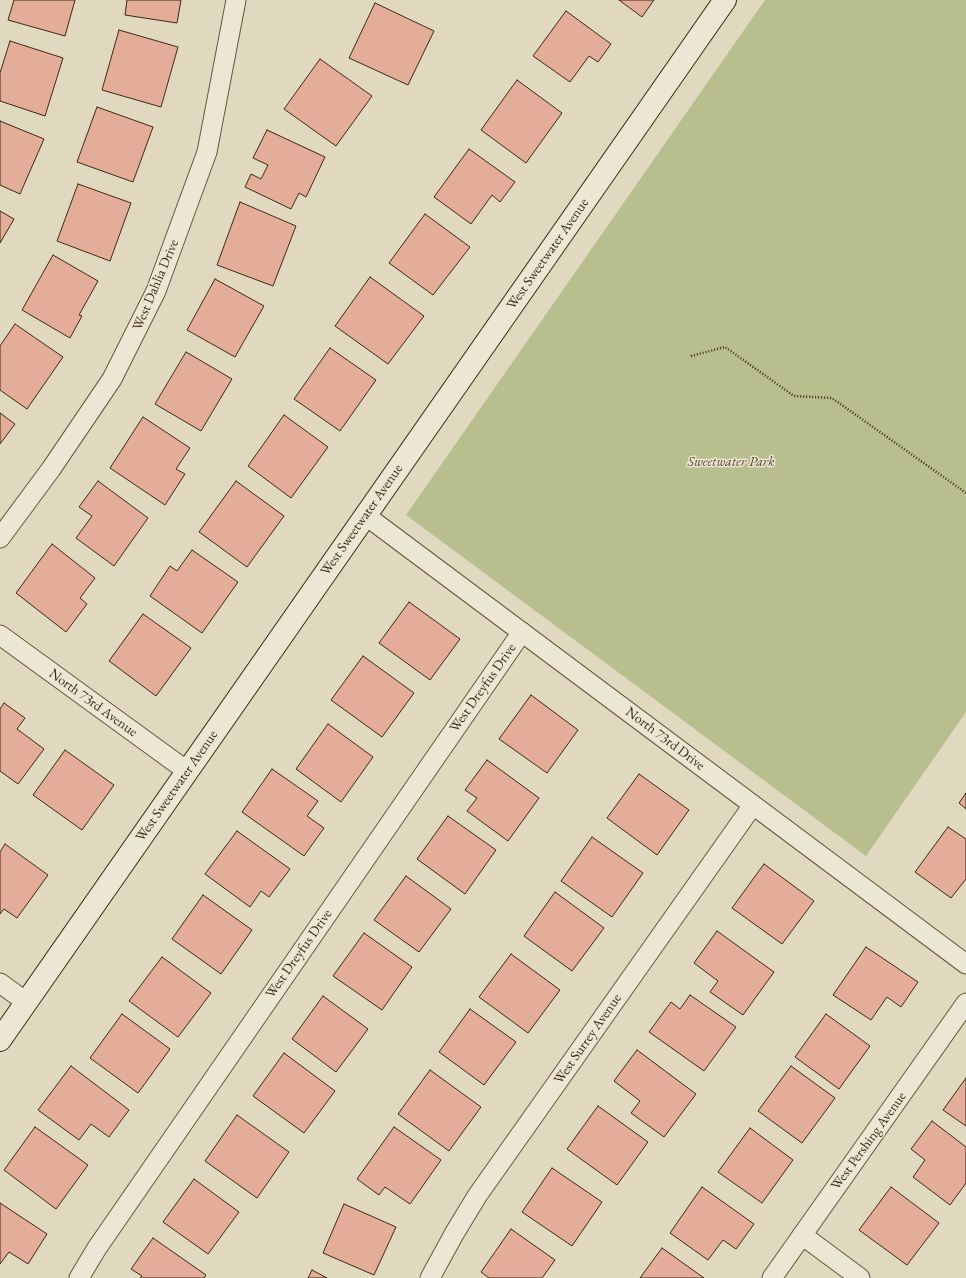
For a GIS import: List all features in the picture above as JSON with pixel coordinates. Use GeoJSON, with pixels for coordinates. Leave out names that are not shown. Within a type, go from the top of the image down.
{"type":"FeatureCollection","features":[{"type":"Feature","properties":{"kind":"street","name":"West Dahlia Drive"},"geometry":{"type":"LineString","coordinates":[[0,538],[112,379],[156,291],[207,152],[236,0]]}},
{"type":"Feature","properties":{"kind":"street","name":"West Sweetwater Avenue"},"geometry":{"type":"LineString","coordinates":[[0,1040],[725,0]]}},
{"type":"Feature","properties":{"kind":"street","name":"North 73rd Drive"},"geometry":{"type":"LineString","coordinates":[[365,515],[966,964]]}},
{"type":"Feature","properties":{"kind":"street","name":"West Dreyfus Drive"},"geometry":{"type":"LineString","coordinates":[[79,1278],[106,1235],[522,632]]}},
{"type":"Feature","properties":{"kind":"street","name":"North 73rd Avenue"},"geometry":{"type":"LineString","coordinates":[[0,635],[187,771]]}},
{"type":"Feature","properties":{"kind":"street","name":"West Surrey Avenue"},"geometry":{"type":"LineString","coordinates":[[430,1278],[477,1196],[753,805]]}},
{"type":"Feature","properties":{"kind":"street"},"geometry":{"type":"LineString","coordinates":[[0,983],[26,1002]]}},
{"type":"Feature","properties":{"kind":"street","name":"West Pershing Avenue"},"geometry":{"type":"LineString","coordinates":[[772,1278],[966,1003]]}},
{"type":"Feature","properties":{"kind":"street"},"geometry":{"type":"LineString","coordinates":[[802,1235],[860,1278]]}},
{"type":"Feature","properties":{"kind":"path"},"geometry":{"type":"LineString","coordinates":[[691,356],[725,347],[794,396],[832,398],[966,493]]}},
{"type":"Feature","properties":{"kind":"green space","name":"Sweetwater Park"},"geometry":{"type":"Polygon","coordinates":[[[765,0],[966,0],[966,712],[866,856],[406,515],[765,0]]]}},
{"type":"Feature","properties":{"kind":"building"},"geometry":{"type":"Polygon","coordinates":[[[14,0],[75,0],[65,36],[8,20],[14,0]]]}},
{"type":"Feature","properties":{"kind":"building"},"geometry":{"type":"Polygon","coordinates":[[[127,0],[181,0],[177,23],[125,15],[127,0]]]}},
{"type":"Feature","properties":{"kind":"building"},"geometry":{"type":"Polygon","coordinates":[[[619,0],[654,0],[642,17],[619,0]]]}},
{"type":"Feature","properties":{"kind":"building"},"geometry":{"type":"Polygon","coordinates":[[[375,3],[434,31],[408,85],[349,58],[375,3]]]}},
{"type":"Feature","properties":{"kind":"building"},"geometry":{"type":"Polygon","coordinates":[[[566,11],[611,44],[598,62],[589,56],[570,82],[533,56],[566,11]]]}},
{"type":"Feature","properties":{"kind":"building"},"geometry":{"type":"Polygon","coordinates":[[[119,30],[178,47],[161,107],[102,90],[119,30]]]}},
{"type":"Feature","properties":{"kind":"building"},"geometry":{"type":"Polygon","coordinates":[[[10,41],[63,58],[45,116],[0,101],[0,73],[10,41]]]}},
{"type":"Feature","properties":{"kind":"building"},"geometry":{"type":"Polygon","coordinates":[[[320,59],[372,96],[336,146],[284,109],[320,59]]]}},
{"type":"Feature","properties":{"kind":"building"},"geometry":{"type":"Polygon","coordinates":[[[517,80],[562,113],[526,163],[481,130],[517,80]]]}},
{"type":"Feature","properties":{"kind":"building"},"geometry":{"type":"Polygon","coordinates":[[[97,107],[153,127],[133,182],[77,162],[97,107]]]}},
{"type":"Feature","properties":{"kind":"building"},"geometry":{"type":"Polygon","coordinates":[[[0,121],[44,139],[20,194],[0,185],[0,121]]]}},
{"type":"Feature","properties":{"kind":"building"},"geometry":{"type":"Polygon","coordinates":[[[267,130],[325,157],[306,197],[299,193],[291,209],[245,187],[251,174],[261,179],[268,165],[253,158],[267,130]]]}},
{"type":"Feature","properties":{"kind":"building"},"geometry":{"type":"Polygon","coordinates":[[[469,149],[515,182],[500,202],[492,195],[471,224],[434,197],[469,149]]]}},
{"type":"Feature","properties":{"kind":"building"},"geometry":{"type":"Polygon","coordinates":[[[78,184],[131,203],[110,261],[57,241],[78,184]]]}},
{"type":"Feature","properties":{"kind":"building"},"geometry":{"type":"Polygon","coordinates":[[[240,202],[296,226],[273,286],[217,265],[240,202]]]}},
{"type":"Feature","properties":{"kind":"building"},"geometry":{"type":"Polygon","coordinates":[[[0,211],[14,219],[0,243],[0,211]]]}},
{"type":"Feature","properties":{"kind":"building"},"geometry":{"type":"Polygon","coordinates":[[[425,214],[470,247],[433,295],[389,263],[425,214]]]}},
{"type":"Feature","properties":{"kind":"building"},"geometry":{"type":"Polygon","coordinates":[[[53,255],[98,281],[79,315],[82,316],[70,338],[22,310],[53,255]]]}},
{"type":"Feature","properties":{"kind":"building"},"geometry":{"type":"Polygon","coordinates":[[[370,277],[424,316],[388,364],[335,326],[370,277]]]}},
{"type":"Feature","properties":{"kind":"building"},"geometry":{"type":"Polygon","coordinates":[[[215,279],[264,306],[235,357],[187,330],[215,279]]]}},
{"type":"Feature","properties":{"kind":"building"},"geometry":{"type":"Polygon","coordinates":[[[15,324],[63,357],[27,409],[0,390],[0,346],[15,324]]]}},
{"type":"Feature","properties":{"kind":"building"},"geometry":{"type":"Polygon","coordinates":[[[330,348],[376,380],[340,431],[294,399],[330,348]]]}},
{"type":"Feature","properties":{"kind":"building"},"geometry":{"type":"Polygon","coordinates":[[[186,352],[232,379],[201,431],[155,404],[186,352]]]}},
{"type":"Feature","properties":{"kind":"building"},"geometry":{"type":"Polygon","coordinates":[[[0,413],[15,424],[0,444],[0,413]]]}},
{"type":"Feature","properties":{"kind":"building"},"geometry":{"type":"Polygon","coordinates":[[[284,415],[328,447],[291,498],[248,466],[284,415]]]}},
{"type":"Feature","properties":{"kind":"building"},"geometry":{"type":"Polygon","coordinates":[[[143,417],[190,448],[176,469],[185,474],[165,505],[110,468],[143,417]]]}},
{"type":"Feature","properties":{"kind":"building"},"geometry":{"type":"Polygon","coordinates":[[[98,481],[148,518],[114,566],[76,538],[92,516],[79,507],[98,481]]]}},
{"type":"Feature","properties":{"kind":"building"},"geometry":{"type":"Polygon","coordinates":[[[236,481],[284,516],[247,567],[199,532],[236,481]]]}},
{"type":"Feature","properties":{"kind":"building"},"geometry":{"type":"Polygon","coordinates":[[[52,544],[95,578],[80,598],[87,604],[66,632],[16,593],[52,544]]]}},
{"type":"Feature","properties":{"kind":"building"},"geometry":{"type":"Polygon","coordinates":[[[192,550],[238,582],[202,633],[150,596],[170,566],[177,571],[192,550]]]}},
{"type":"Feature","properties":{"kind":"building"},"geometry":{"type":"Polygon","coordinates":[[[409,602],[460,639],[430,680],[379,643],[409,602]]]}},
{"type":"Feature","properties":{"kind":"building"},"geometry":{"type":"Polygon","coordinates":[[[143,614],[191,648],[156,696],[109,661],[143,614]]]}},
{"type":"Feature","properties":{"kind":"building"},"geometry":{"type":"Polygon","coordinates":[[[363,656],[414,693],[382,737],[331,700],[363,656]]]}},
{"type":"Feature","properties":{"kind":"building"},"geometry":{"type":"Polygon","coordinates":[[[531,695],[578,730],[547,773],[499,739],[531,695]]]}},
{"type":"Feature","properties":{"kind":"building"},"geometry":{"type":"Polygon","coordinates":[[[4,703],[25,718],[17,729],[44,749],[18,784],[0,771],[0,709],[4,703]]]}},
{"type":"Feature","properties":{"kind":"building"},"geometry":{"type":"Polygon","coordinates":[[[328,724],[373,757],[341,802],[296,769],[328,724]]]}},
{"type":"Feature","properties":{"kind":"building"},"geometry":{"type":"Polygon","coordinates":[[[65,750],[114,785],[82,830],[33,795],[65,750]]]}},
{"type":"Feature","properties":{"kind":"building"},"geometry":{"type":"Polygon","coordinates":[[[487,760],[539,798],[508,841],[467,811],[477,798],[465,790],[487,760]]]}},
{"type":"Feature","properties":{"kind":"building"},"geometry":{"type":"Polygon","coordinates":[[[272,769],[318,801],[307,816],[324,828],[304,856],[242,812],[272,769]]]}},
{"type":"Feature","properties":{"kind":"building"},"geometry":{"type":"Polygon","coordinates":[[[639,774],[689,810],[657,855],[607,818],[639,774]]]}},
{"type":"Feature","properties":{"kind":"building"},"geometry":{"type":"Polygon","coordinates":[[[966,793],[966,809],[959,803],[966,793]]]}},
{"type":"Feature","properties":{"kind":"building"},"geometry":{"type":"Polygon","coordinates":[[[448,816],[496,850],[465,894],[417,859],[448,816]]]}},
{"type":"Feature","properties":{"kind":"building"},"geometry":{"type":"Polygon","coordinates":[[[948,827],[966,839],[966,879],[951,898],[915,872],[948,827]]]}},
{"type":"Feature","properties":{"kind":"building"},"geometry":{"type":"Polygon","coordinates":[[[237,831],[290,869],[269,897],[261,891],[250,907],[205,874],[237,831]]]}},
{"type":"Feature","properties":{"kind":"building"},"geometry":{"type":"Polygon","coordinates":[[[592,837],[643,873],[612,917],[561,881],[592,837]]]}},
{"type":"Feature","properties":{"kind":"building"},"geometry":{"type":"Polygon","coordinates":[[[5,844],[48,875],[17,918],[4,909],[0,914],[0,852],[5,844]]]}},
{"type":"Feature","properties":{"kind":"building"},"geometry":{"type":"Polygon","coordinates":[[[764,864],[814,901],[782,944],[732,908],[764,864]]]}},
{"type":"Feature","properties":{"kind":"building"},"geometry":{"type":"Polygon","coordinates":[[[406,876],[451,909],[419,952],[374,920],[406,876]]]}},
{"type":"Feature","properties":{"kind":"building"},"geometry":{"type":"Polygon","coordinates":[[[555,892],[604,928],[572,971],[524,936],[555,892]]]}},
{"type":"Feature","properties":{"kind":"building"},"geometry":{"type":"Polygon","coordinates":[[[203,895],[252,930],[221,974],[172,939],[203,895]]]}},
{"type":"Feature","properties":{"kind":"building"},"geometry":{"type":"Polygon","coordinates":[[[717,931],[774,972],[743,1015],[710,992],[718,981],[694,963],[717,931]]]}},
{"type":"Feature","properties":{"kind":"building"},"geometry":{"type":"Polygon","coordinates":[[[364,933],[412,967],[382,1010],[333,976],[364,933]]]}},
{"type":"Feature","properties":{"kind":"building"},"geometry":{"type":"Polygon","coordinates":[[[866,947],[918,982],[901,1007],[887,997],[871,1020],[833,995],[866,947]]]}},
{"type":"Feature","properties":{"kind":"building"},"geometry":{"type":"Polygon","coordinates":[[[511,954],[560,990],[528,1033],[479,997],[511,954]]]}},
{"type":"Feature","properties":{"kind":"building"},"geometry":{"type":"Polygon","coordinates":[[[162,957],[211,993],[178,1037],[129,1001],[162,957]]]}},
{"type":"Feature","properties":{"kind":"building"},"geometry":{"type":"Polygon","coordinates":[[[690,995],[736,1027],[704,1071],[649,1032],[671,1002],[680,1009],[690,995]]]}},
{"type":"Feature","properties":{"kind":"building"},"geometry":{"type":"Polygon","coordinates":[[[323,996],[368,1029],[336,1072],[292,1039],[323,996]]]}},
{"type":"Feature","properties":{"kind":"building"},"geometry":{"type":"Polygon","coordinates":[[[470,1009],[516,1042],[484,1085],[439,1052],[470,1009]]]}},
{"type":"Feature","properties":{"kind":"building"},"geometry":{"type":"Polygon","coordinates":[[[122,1014],[170,1049],[138,1093],[90,1058],[122,1014]]]}},
{"type":"Feature","properties":{"kind":"building"},"geometry":{"type":"Polygon","coordinates":[[[826,1014],[870,1046],[839,1089],[795,1057],[826,1014]]]}},
{"type":"Feature","properties":{"kind":"building"},"geometry":{"type":"Polygon","coordinates":[[[637,1050],[696,1094],[664,1137],[631,1113],[640,1101],[614,1081],[637,1050]]]}},
{"type":"Feature","properties":{"kind":"building"},"geometry":{"type":"Polygon","coordinates":[[[284,1053],[335,1091],[304,1133],[253,1096],[284,1053]]]}},
{"type":"Feature","properties":{"kind":"building"},"geometry":{"type":"Polygon","coordinates":[[[71,1066],[129,1110],[109,1137],[91,1124],[79,1140],[38,1110],[71,1066]]]}},
{"type":"Feature","properties":{"kind":"building"},"geometry":{"type":"Polygon","coordinates":[[[791,1066],[835,1098],[802,1143],[758,1111],[791,1066]]]}},
{"type":"Feature","properties":{"kind":"building"},"geometry":{"type":"Polygon","coordinates":[[[430,1070],[481,1107],[449,1151],[398,1114],[430,1070]]]}},
{"type":"Feature","properties":{"kind":"building"},"geometry":{"type":"Polygon","coordinates":[[[966,1078],[966,1126],[943,1110],[966,1078]]]}},
{"type":"Feature","properties":{"kind":"building"},"geometry":{"type":"Polygon","coordinates":[[[598,1106],[648,1142],[617,1185],[567,1149],[598,1106]]]}},
{"type":"Feature","properties":{"kind":"building"},"geometry":{"type":"Polygon","coordinates":[[[237,1115],[289,1152],[257,1198],[205,1161],[237,1115]]]}},
{"type":"Feature","properties":{"kind":"building"},"geometry":{"type":"Polygon","coordinates":[[[932,1121],[966,1147],[966,1183],[950,1205],[913,1177],[925,1160],[911,1149],[932,1121]]]}},
{"type":"Feature","properties":{"kind":"building"},"geometry":{"type":"Polygon","coordinates":[[[35,1127],[88,1165],[56,1209],[4,1170],[35,1127]]]}},
{"type":"Feature","properties":{"kind":"building"},"geometry":{"type":"Polygon","coordinates":[[[394,1127],[441,1160],[410,1204],[385,1187],[379,1195],[357,1179],[394,1127]]]}},
{"type":"Feature","properties":{"kind":"building"},"geometry":{"type":"Polygon","coordinates":[[[750,1128],[793,1160],[762,1203],[718,1172],[750,1128]]]}},
{"type":"Feature","properties":{"kind":"building"},"geometry":{"type":"Polygon","coordinates":[[[552,1168],[602,1202],[572,1246],[522,1212],[552,1168]]]}},
{"type":"Feature","properties":{"kind":"building"},"geometry":{"type":"Polygon","coordinates":[[[194,1179],[239,1212],[208,1254],[163,1222],[194,1179]]]}},
{"type":"Feature","properties":{"kind":"building"},"geometry":{"type":"Polygon","coordinates":[[[702,1187],[754,1224],[736,1249],[723,1240],[708,1260],[670,1233],[702,1187]]]}},
{"type":"Feature","properties":{"kind":"building"},"geometry":{"type":"Polygon","coordinates":[[[891,1187],[939,1223],[907,1265],[859,1230],[891,1187]]]}},
{"type":"Feature","properties":{"kind":"building"},"geometry":{"type":"Polygon","coordinates":[[[0,1203],[47,1234],[28,1264],[9,1252],[0,1264],[0,1203]]]}},
{"type":"Feature","properties":{"kind":"building"},"geometry":{"type":"Polygon","coordinates":[[[344,1204],[396,1227],[374,1275],[323,1253],[344,1204]]]}},
{"type":"Feature","properties":{"kind":"building"},"geometry":{"type":"Polygon","coordinates":[[[511,1229],[555,1260],[542,1278],[489,1278],[481,1272],[511,1229]]]}},
{"type":"Feature","properties":{"kind":"building"},"geometry":{"type":"Polygon","coordinates":[[[153,1238],[206,1275],[204,1278],[140,1278],[142,1276],[131,1269],[153,1238]]]}},
{"type":"Feature","properties":{"kind":"building"},"geometry":{"type":"Polygon","coordinates":[[[662,1248],[704,1278],[640,1278],[662,1248]]]}},
{"type":"Feature","properties":{"kind":"building"},"geometry":{"type":"Polygon","coordinates":[[[312,1270],[327,1278],[308,1278],[312,1270]]]}}]}
